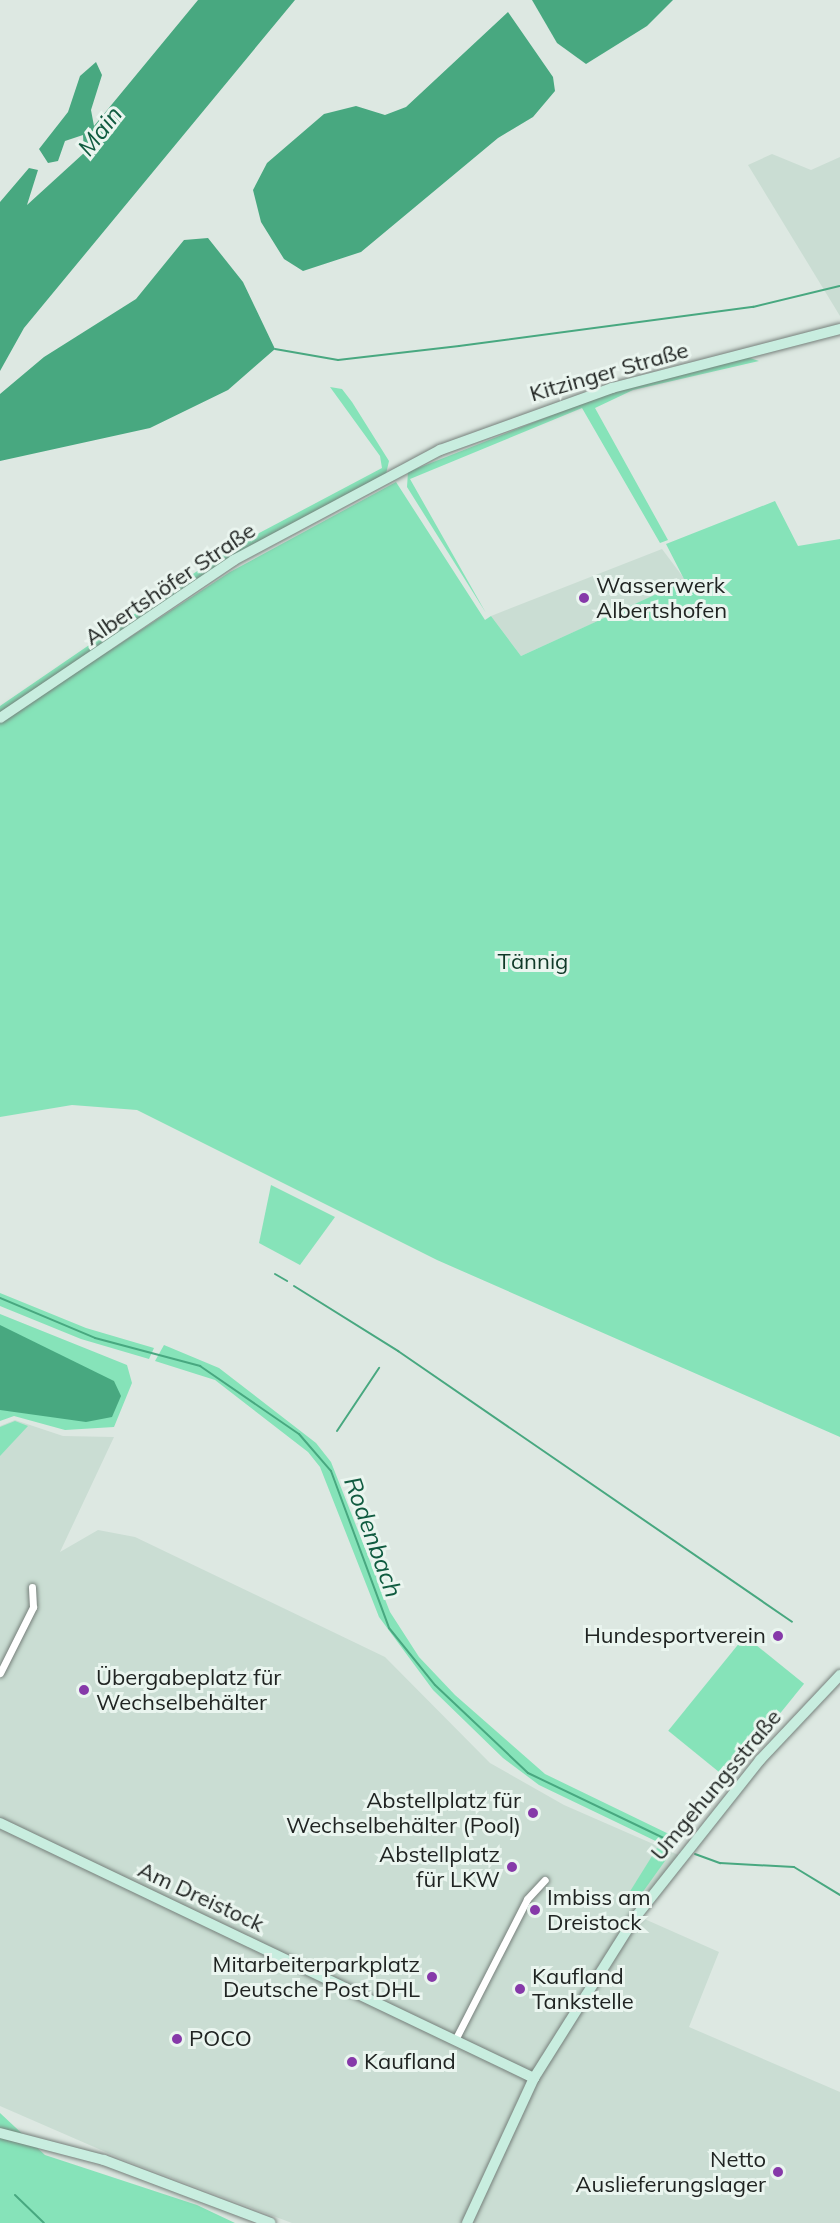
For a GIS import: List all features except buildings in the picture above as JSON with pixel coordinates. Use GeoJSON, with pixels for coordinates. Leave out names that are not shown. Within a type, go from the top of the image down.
{"type":"FeatureCollection","features":[{"type":"Feature","properties":{"kind":"street","name":"Kitzinger Straße"},"geometry":{"type":"LineString","coordinates":[[397,472],[499,426],[576,399],[840,329]]}},
{"type":"Feature","properties":{"kind":"street","name":"Albertshöfer Straße"},"geometry":{"type":"LineString","coordinates":[[0,718],[234,560],[397,472]]}},
{"type":"Feature","properties":{"kind":"street"},"geometry":{"type":"LineString","coordinates":[[0,1673],[33,1607],[32,1587]]}},
{"type":"Feature","properties":{"kind":"street","name":"Umgehungsstraße"},"geometry":{"type":"LineString","coordinates":[[534,2078],[650,1895],[760,1760],[840,1675]]}},
{"type":"Feature","properties":{"kind":"street","name":"Am Dreistock"},"geometry":{"type":"LineString","coordinates":[[0,1823],[534,2078]]}},
{"type":"Feature","properties":{"kind":"street"},"geometry":{"type":"LineString","coordinates":[[455,2040],[527,1899],[545,1880]]}},
{"type":"Feature","properties":{"kind":"street"},"geometry":{"type":"LineString","coordinates":[[467,2223],[534,2078]]}},
{"type":"Feature","properties":{"kind":"street"},"geometry":{"type":"LineString","coordinates":[[0,2133],[104,2160],[271,2223]]}},
{"type":"Feature","properties":{"kind":"shaded area"},"geometry":{"type":"Polygon","coordinates":[[[772,154],[811,170],[840,157],[840,316],[748,165],[772,154]]]}},
{"type":"Feature","properties":{"kind":"shaded area"},"geometry":{"type":"Polygon","coordinates":[[[662,549],[686,581],[521,656],[491,616],[662,549]]]}},
{"type":"Feature","properties":{"kind":"shaded area"},"geometry":{"type":"Polygon","coordinates":[[[15,1420],[63,1436],[114,1437],[60,1552],[98,1530],[135,1537],[385,1657],[490,1763],[564,1805],[683,1857],[640,1917],[719,1952],[689,2027],[840,2092],[840,2223],[292,2223],[124,2160],[0,2106],[0,1426],[15,1420]]]}},
{"type":"Feature","properties":{"kind":"green space"},"geometry":{"type":"Polygon","coordinates":[[[747,357],[759,361],[633,390],[595,408],[668,540],[660,543],[582,408],[410,479],[486,613],[407,487],[408,472],[608,393],[747,357]]]}},
{"type":"Feature","properties":{"kind":"green space"},"geometry":{"type":"Polygon","coordinates":[[[330,387],[342,389],[352,402],[389,461],[386,474],[332,503],[0,715],[0,706],[231,548],[382,468],[380,456],[330,387]]]}},
{"type":"Feature","properties":{"kind":"green space","name":"Tännig"},"geometry":{"type":"Polygon","coordinates":[[[396,482],[485,620],[491,616],[521,656],[685,581],[666,544],[775,501],[798,546],[840,539],[840,1437],[437,1260],[137,1110],[72,1105],[0,1117],[0,722],[230,572],[396,482]]]}},
{"type":"Feature","properties":{"kind":"green space"},"geometry":{"type":"Polygon","coordinates":[[[271,1185],[335,1217],[300,1265],[259,1243],[271,1185]]]}},
{"type":"Feature","properties":{"kind":"green space"},"geometry":{"type":"Polygon","coordinates":[[[0,1293],[86,1328],[154,1348],[149,1359],[81,1339],[0,1306],[0,1293]]]}},
{"type":"Feature","properties":{"kind":"green space"},"geometry":{"type":"Polygon","coordinates":[[[0,1314],[127,1365],[132,1383],[114,1427],[65,1430],[14,1416],[0,1421],[0,1314]]]}},
{"type":"Feature","properties":{"kind":"green space"},"geometry":{"type":"Polygon","coordinates":[[[164,1345],[219,1368],[316,1443],[331,1462],[390,1612],[419,1657],[455,1695],[545,1774],[673,1836],[666,1846],[539,1785],[503,1758],[433,1690],[379,1617],[320,1467],[308,1452],[215,1380],[155,1361],[164,1345]]]}},
{"type":"Feature","properties":{"kind":"green space"},"geometry":{"type":"Polygon","coordinates":[[[15,1421],[28,1426],[0,1456],[0,1427],[15,1421]]]}},
{"type":"Feature","properties":{"kind":"green space"},"geometry":{"type":"Polygon","coordinates":[[[745,1636],[804,1684],[727,1779],[668,1731],[745,1636]]]}},
{"type":"Feature","properties":{"kind":"green space"},"geometry":{"type":"Polygon","coordinates":[[[657,1848],[670,1854],[637,1900],[629,1893],[657,1848]]]}},
{"type":"Feature","properties":{"kind":"green space"},"geometry":{"type":"Polygon","coordinates":[[[0,2113],[45,2155],[197,2205],[235,2223],[0,2223],[0,2113]]]}},
{"type":"Feature","properties":{"kind":"water","name":"Main"},"geometry":{"type":"Polygon","coordinates":[[[198,0],[295,0],[24,328],[0,371],[0,202],[29,168],[38,170],[27,205],[84,153],[83,135],[65,141],[58,161],[48,163],[39,149],[68,112],[80,76],[96,62],[102,75],[91,110],[94,126],[198,0]]]}},
{"type":"Feature","properties":{"kind":"water"},"geometry":{"type":"Polygon","coordinates":[[[532,0],[673,0],[647,26],[586,64],[557,43],[532,0]]]}},
{"type":"Feature","properties":{"kind":"water"},"geometry":{"type":"Polygon","coordinates":[[[508,12],[553,77],[555,91],[533,117],[498,138],[361,252],[303,271],[284,259],[261,222],[253,190],[267,163],[324,114],[356,106],[385,115],[406,107],[508,12]]]}},
{"type":"Feature","properties":{"kind":"water"},"geometry":{"type":"Polygon","coordinates":[[[208,238],[243,282],[275,349],[228,390],[150,428],[0,461],[0,394],[44,357],[136,299],[184,240],[208,238]]]}},
{"type":"Feature","properties":{"kind":"water"},"geometry":{"type":"Polygon","coordinates":[[[0,1325],[114,1381],[121,1396],[112,1417],[86,1422],[0,1410],[0,1325]]]}},
{"type":"Feature","properties":{"kind":"waterway"},"geometry":{"type":"LineString","coordinates":[[275,349],[338,360],[753,307],[840,286]]}},
{"type":"Feature","properties":{"kind":"waterway"},"geometry":{"type":"LineString","coordinates":[[275,1274],[287,1281]]}},
{"type":"Feature","properties":{"kind":"waterway"},"geometry":{"type":"LineString","coordinates":[[294,1286],[398,1351],[792,1622]]}},
{"type":"Feature","properties":{"kind":"waterway","name":"Rodenbach"},"geometry":{"type":"LineString","coordinates":[[0,1298],[95,1338],[200,1366],[299,1434],[331,1471],[389,1628],[435,1685],[528,1773],[678,1845]]}},
{"type":"Feature","properties":{"kind":"waterway"},"geometry":{"type":"LineString","coordinates":[[337,1431],[379,1368]]}},
{"type":"Feature","properties":{"kind":"waterway","name":"Rodenbach"},"geometry":{"type":"LineString","coordinates":[[695,1854],[720,1863],[794,1867],[840,1895]]}},
{"type":"Feature","properties":{"kind":"waterway"},"geometry":{"type":"LineString","coordinates":[[15,2195],[44,2223]]}},
{"type":"Feature","properties":{"kind":"place","name":"Wasserwerk Albertshofen"},"geometry":{"type":"Point","coordinates":[584,598]}},
{"type":"Feature","properties":{"kind":"place","name":"Hundesportverein"},"geometry":{"type":"Point","coordinates":[778,1636]}},
{"type":"Feature","properties":{"kind":"place","name":"Übergabeplatz für Wechselbehälter"},"geometry":{"type":"Point","coordinates":[84,1690]}},
{"type":"Feature","properties":{"kind":"place","name":"Abstellplatz für Wechselbehälter (Pool)"},"geometry":{"type":"Point","coordinates":[533,1813]}},
{"type":"Feature","properties":{"kind":"place","name":"Abstellplatz für LKW"},"geometry":{"type":"Point","coordinates":[512,1867]}},
{"type":"Feature","properties":{"kind":"place","name":"Imbiss am Dreistock"},"geometry":{"type":"Point","coordinates":[535,1910]}},
{"type":"Feature","properties":{"kind":"place","name":"Mitarbeiterparkplatz Deutsche Post DHL"},"geometry":{"type":"Point","coordinates":[432,1977]}},
{"type":"Feature","properties":{"kind":"place","name":"Kaufland Tankstelle"},"geometry":{"type":"Point","coordinates":[520,1989]}},
{"type":"Feature","properties":{"kind":"place","name":"POCO"},"geometry":{"type":"Point","coordinates":[177,2039]}},
{"type":"Feature","properties":{"kind":"place","name":"Kaufland"},"geometry":{"type":"Point","coordinates":[352,2062]}},
{"type":"Feature","properties":{"kind":"place","name":"Netto Auslieferungslager"},"geometry":{"type":"Point","coordinates":[778,2172]}}]}
